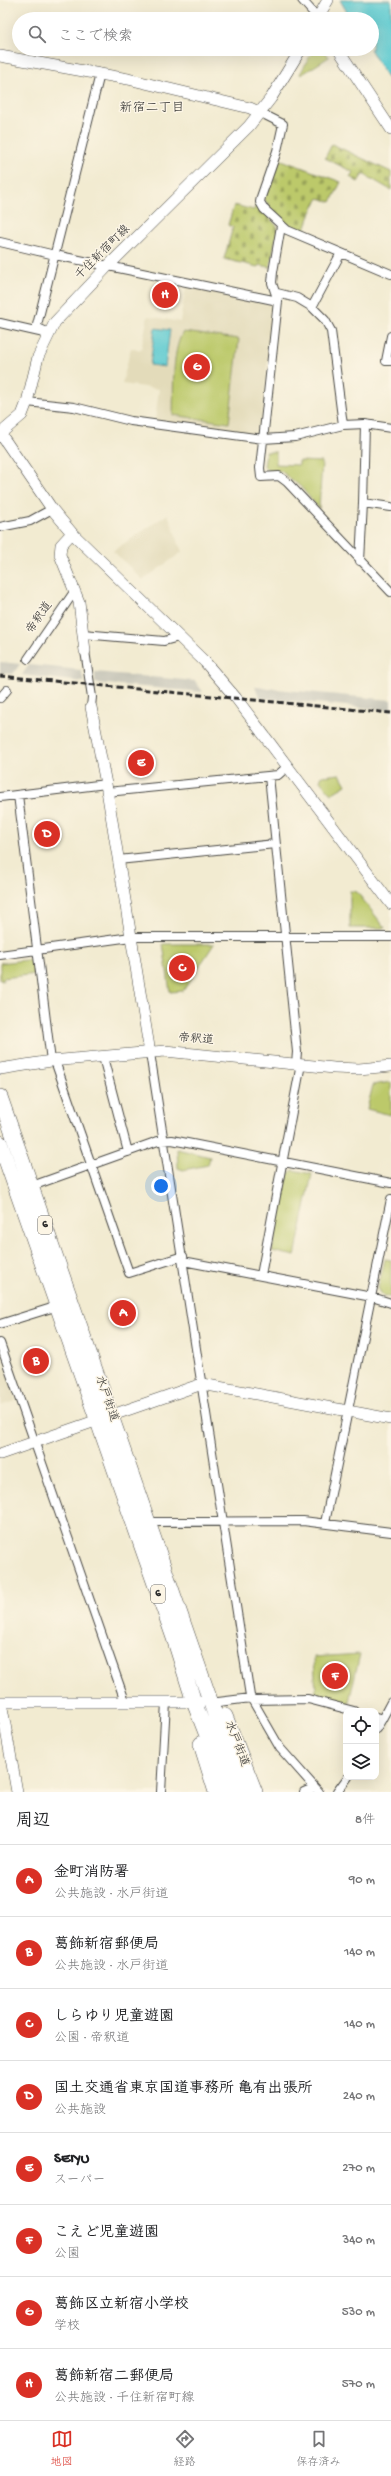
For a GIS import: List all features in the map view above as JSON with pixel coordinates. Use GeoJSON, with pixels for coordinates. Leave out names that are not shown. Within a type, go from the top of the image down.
{"type":"FeatureCollection","features":[{"type":"Feature","properties":{"kind":"highway","name":"水戸街道"},"geometry":{"type":"LineString","coordinates":[[0,1097],[242,1792]]}},
{"type":"Feature","properties":{"kind":"highway","name":"水戸街道"},"geometry":{"type":"LineString","coordinates":[[0,1143],[58,1306],[194,1702],[229,1792]]}},
{"type":"Feature","properties":{"kind":"highway","name":"水戸街道"},"geometry":{"type":"LineString","coordinates":[[194,1702],[193,1718],[216,1792]]}},
{"type":"Feature","properties":{"kind":"highway","name":"水戸街道"},"geometry":{"type":"LineString","coordinates":[[210,1703],[224,1713],[255,1792]]}},
{"type":"Feature","properties":{"kind":"street"},"geometry":{"type":"LineString","coordinates":[[302,0],[314,12]]}},
{"type":"Feature","properties":{"kind":"street"},"geometry":{"type":"LineString","coordinates":[[322,12],[328,0]]}},
{"type":"Feature","properties":{"kind":"street"},"geometry":{"type":"LineString","coordinates":[[0,56],[163,87],[260,113],[283,124],[260,202],[282,226],[391,274]]}},
{"type":"Feature","properties":{"kind":"street","name":"千住新宿町線"},"geometry":{"type":"LineString","coordinates":[[0,433],[22,415],[27,402],[38,356],[48,333],[63,313],[108,266],[230,146],[260,113],[297,56]]}},
{"type":"Feature","properties":{"kind":"street"},"geometry":{"type":"LineString","coordinates":[[343,56],[391,129]]}},
{"type":"Feature","properties":{"kind":"street"},"geometry":{"type":"LineString","coordinates":[[48,333],[37,324],[100,74]]}},
{"type":"Feature","properties":{"kind":"street"},"geometry":{"type":"LineString","coordinates":[[282,226],[272,283],[278,297],[263,439],[261,477],[279,476],[287,482],[360,561],[391,592]]}},
{"type":"Feature","properties":{"kind":"street"},"geometry":{"type":"LineString","coordinates":[[0,242],[108,266],[278,297],[297,298],[312,307],[325,320],[331,331],[343,425]]}},
{"type":"Feature","properties":{"kind":"street"},"geometry":{"type":"LineString","coordinates":[[312,307],[341,253]]}},
{"type":"Feature","properties":{"kind":"street"},"geometry":{"type":"LineString","coordinates":[[0,323],[48,333]]}},
{"type":"Feature","properties":{"kind":"street"},"geometry":{"type":"LineString","coordinates":[[391,336],[386,361],[391,361]]}},
{"type":"Feature","properties":{"kind":"street"},"geometry":{"type":"LineString","coordinates":[[27,402],[74,407],[131,421],[263,439],[295,437],[343,425],[364,424],[391,428]]}},
{"type":"Feature","properties":{"kind":"street"},"geometry":{"type":"LineString","coordinates":[[360,561],[364,503],[364,424]]}},
{"type":"Feature","properties":{"kind":"street"},"geometry":{"type":"LineString","coordinates":[[0,433],[52,509],[72,534],[225,684],[391,904]]}},
{"type":"Feature","properties":{"kind":"street"},"geometry":{"type":"LineString","coordinates":[[364,503],[391,507]]}},
{"type":"Feature","properties":{"kind":"street"},"geometry":{"type":"LineString","coordinates":[[0,527],[30,521],[52,509]]}},
{"type":"Feature","properties":{"kind":"street"},"geometry":{"type":"LineString","coordinates":[[72,534],[61,545],[60,555],[79,602],[92,697],[91,707],[107,788],[165,1140],[252,1699],[280,1748],[317,1790]]}},
{"type":"Feature","properties":{"kind":"street","name":"帝釈道"},"geometry":{"type":"LineString","coordinates":[[28,659],[74,592]]}},
{"type":"Feature","properties":{"kind":"street"},"geometry":{"type":"LineString","coordinates":[[83,634],[164,641],[178,637]]}},
{"type":"Feature","properties":{"kind":"street"},"geometry":{"type":"LineString","coordinates":[[0,698],[7,690]]}},
{"type":"Feature","properties":{"kind":"street"},"geometry":{"type":"LineString","coordinates":[[0,797],[269,776],[278,775],[288,766]]}},
{"type":"Feature","properties":{"kind":"street"},"geometry":{"type":"LineString","coordinates":[[261,1275],[282,1162],[298,1063],[269,776]]}},
{"type":"Feature","properties":{"kind":"street"},"geometry":{"type":"LineString","coordinates":[[18,795],[36,950],[53,1061],[129,1273],[183,1259],[372,1297],[391,1303]]}},
{"type":"Feature","properties":{"kind":"street"},"geometry":{"type":"LineString","coordinates":[[118,860],[275,844]]}},
{"type":"Feature","properties":{"kind":"street"},"geometry":{"type":"LineString","coordinates":[[0,955],[131,937],[391,937]]}},
{"type":"Feature","properties":{"kind":"street","name":"帝釈道"},"geometry":{"type":"LineString","coordinates":[[0,1069],[53,1061],[165,1051],[202,1053],[360,1069],[391,1066]]}},
{"type":"Feature","properties":{"kind":"street"},"geometry":{"type":"LineString","coordinates":[[103,1057],[128,1152]]}},
{"type":"Feature","properties":{"kind":"street"},"geometry":{"type":"LineString","coordinates":[[32,1186],[91,1164],[165,1140],[391,1183]]}},
{"type":"Feature","properties":{"kind":"street"},"geometry":{"type":"LineString","coordinates":[[325,1523],[391,1199]]}},
{"type":"Feature","properties":{"kind":"street"},"geometry":{"type":"LineString","coordinates":[[0,1324],[58,1306]]}},
{"type":"Feature","properties":{"kind":"street"},"geometry":{"type":"LineString","coordinates":[[0,1343],[124,1701]]}},
{"type":"Feature","properties":{"kind":"street"},"geometry":{"type":"LineString","coordinates":[[0,1454],[202,1384],[391,1420]]}},
{"type":"Feature","properties":{"kind":"street"},"geometry":{"type":"LineString","coordinates":[[148,1522],[325,1523],[391,1532]]}},
{"type":"Feature","properties":{"kind":"street"},"geometry":{"type":"LineString","coordinates":[[17,1792],[0,1700],[210,1703],[252,1699],[308,1699],[343,1708]]}},
{"type":"Feature","properties":{"kind":"street"},"geometry":{"type":"LineString","coordinates":[[161,1792],[166,1702]]}},
{"type":"Feature","properties":{"kind":"street"},"geometry":{"type":"LineString","coordinates":[[379,1718],[391,1704]]}},
{"type":"Feature","properties":{"kind":"street"},"geometry":{"type":"LineString","coordinates":[[337,1792],[346,1780]]}},
{"type":"Feature","properties":{"kind":"street"},"geometry":{"type":"LineString","coordinates":[[304,1792],[317,1790]]}},
{"type":"Feature","properties":{"kind":"shaded area"},"geometry":{"type":"Polygon","coordinates":[[[186,286],[269,304],[273,308],[261,431],[257,434],[155,421],[159,389],[122,384],[131,348],[141,350],[148,316],[180,322],[186,286]]]}},
{"type":"Feature","properties":{"kind":"shaded area"},"geometry":{"type":"Polygon","coordinates":[[[168,514],[182,552],[143,580],[113,551],[168,514]]]}},
{"type":"Feature","properties":{"kind":"shaded area"},"geometry":{"type":"Polygon","coordinates":[[[0,662],[20,664],[13,674],[0,673],[0,662]]]}},
{"type":"Feature","properties":{"kind":"shaded area"},"geometry":{"type":"Polygon","coordinates":[[[29,665],[81,670],[84,682],[22,675],[29,665]]]}},
{"type":"Feature","properties":{"kind":"shaded area"},"geometry":{"type":"Polygon","coordinates":[[[95,672],[195,681],[203,692],[95,683],[95,672]]]}},
{"type":"Feature","properties":{"kind":"shaded area"},"geometry":{"type":"Polygon","coordinates":[[[255,687],[391,700],[391,710],[260,698],[255,687]]]}},
{"type":"Feature","properties":{"kind":"shaded area"},"geometry":{"type":"Polygon","coordinates":[[[0,1353],[16,1401],[0,1406],[0,1353]]]}},
{"type":"Feature","properties":{"kind":"green space"},"geometry":{"type":"Polygon","coordinates":[[[310,56],[329,57],[301,75],[300,74],[310,56]]]}},
{"type":"Feature","properties":{"kind":"green space"},"geometry":{"type":"Polygon","coordinates":[[[332,144],[391,172],[391,190],[363,174],[358,182],[350,177],[353,172],[325,158],[332,144]]]}},
{"type":"Feature","properties":{"kind":"green space"},"geometry":{"type":"Polygon","coordinates":[[[279,159],[341,182],[331,202],[319,198],[311,212],[304,232],[281,219],[264,199],[279,159]]]}},
{"type":"Feature","properties":{"kind":"green space"},"geometry":{"type":"Polygon","coordinates":[[[256,204],[278,227],[270,267],[259,265],[258,267],[224,259],[233,227],[228,225],[234,205],[254,210],[256,204]]]}},
{"type":"Feature","properties":{"kind":"green space"},"geometry":{"type":"Polygon","coordinates":[[[183,332],[239,339],[229,423],[173,415],[175,361],[179,340],[183,332]]]}},
{"type":"Feature","properties":{"kind":"green space"},"geometry":{"type":"Polygon","coordinates":[[[266,452],[276,452],[276,464],[299,465],[299,461],[322,462],[319,509],[301,487],[281,471],[269,471],[264,467],[266,452]]]}},
{"type":"Feature","properties":{"kind":"green space"},"geometry":{"type":"Polygon","coordinates":[[[340,774],[346,785],[331,794],[320,781],[322,776],[340,774]]]}},
{"type":"Feature","properties":{"kind":"green space"},"geometry":{"type":"Polygon","coordinates":[[[350,891],[357,892],[385,928],[350,928],[350,891]]]}},
{"type":"Feature","properties":{"kind":"green space"},"geometry":{"type":"Polygon","coordinates":[[[163,944],[214,944],[183,991],[170,992],[163,944]]]}},
{"type":"Feature","properties":{"kind":"green space"},"geometry":{"type":"Polygon","coordinates":[[[34,959],[36,974],[3,978],[3,981],[0,980],[0,963],[34,959]]]}},
{"type":"Feature","properties":{"kind":"green space"},"geometry":{"type":"Polygon","coordinates":[[[391,1082],[391,1115],[367,1109],[373,1085],[391,1082]]]}},
{"type":"Feature","properties":{"kind":"green space"},"geometry":{"type":"Polygon","coordinates":[[[177,1149],[210,1157],[208,1165],[183,1170],[178,1168],[177,1149]]]}},
{"type":"Feature","properties":{"kind":"green space"},"geometry":{"type":"Polygon","coordinates":[[[293,1170],[312,1174],[295,1256],[272,1251],[288,1174],[293,1170]]]}},
{"type":"Feature","properties":{"kind":"green space"},"geometry":{"type":"Polygon","coordinates":[[[385,1259],[391,1260],[391,1297],[382,1295],[378,1288],[385,1259]]]}},
{"type":"Feature","properties":{"kind":"green space"},"geometry":{"type":"Polygon","coordinates":[[[360,1654],[348,1706],[316,1695],[314,1657],[360,1654]]]}},
{"type":"Feature","properties":{"kind":"water"},"geometry":{"type":"Polygon","coordinates":[[[340,0],[391,0],[391,84],[374,56],[379,56],[379,12],[347,12],[340,0]]]}},
{"type":"Feature","properties":{"kind":"water"},"geometry":{"type":"Polygon","coordinates":[[[155,328],[170,330],[165,367],[150,365],[155,328]]]}},
{"type":"Feature","properties":{"kind":"railway"},"geometry":{"type":"LineString","coordinates":[[0,676],[391,713]]}},
{"type":"Feature","properties":{"kind":"place","name":"葛飾新宿二郵便局"},"geometry":{"type":"Point","coordinates":[165,295]}},
{"type":"Feature","properties":{"kind":"place","name":"葛飾区立新宿小学校"},"geometry":{"type":"Point","coordinates":[197,367]}},
{"type":"Feature","properties":{"kind":"place","name":"SEIYU"},"geometry":{"type":"Point","coordinates":[141,763]}},
{"type":"Feature","properties":{"kind":"place","name":"国土交通省東京国道事務所 亀有出張所"},"geometry":{"type":"Point","coordinates":[47,834]}},
{"type":"Feature","properties":{"kind":"place","name":"しらゆり児童遊園"},"geometry":{"type":"Point","coordinates":[182,968]}},
{"type":"Feature","properties":{"kind":"place","name":"金町消防署"},"geometry":{"type":"Point","coordinates":[123,1313]}},
{"type":"Feature","properties":{"kind":"place","name":"葛飾新宿郵便局"},"geometry":{"type":"Point","coordinates":[36,1361]}},
{"type":"Feature","properties":{"kind":"place","name":"こえど児童遊園"},"geometry":{"type":"Point","coordinates":[335,1676]}},
{"type":"Feature","properties":{"kind":"district","name":"新宿二丁目"},"geometry":{"type":"Point","coordinates":[152,108]}}]}
